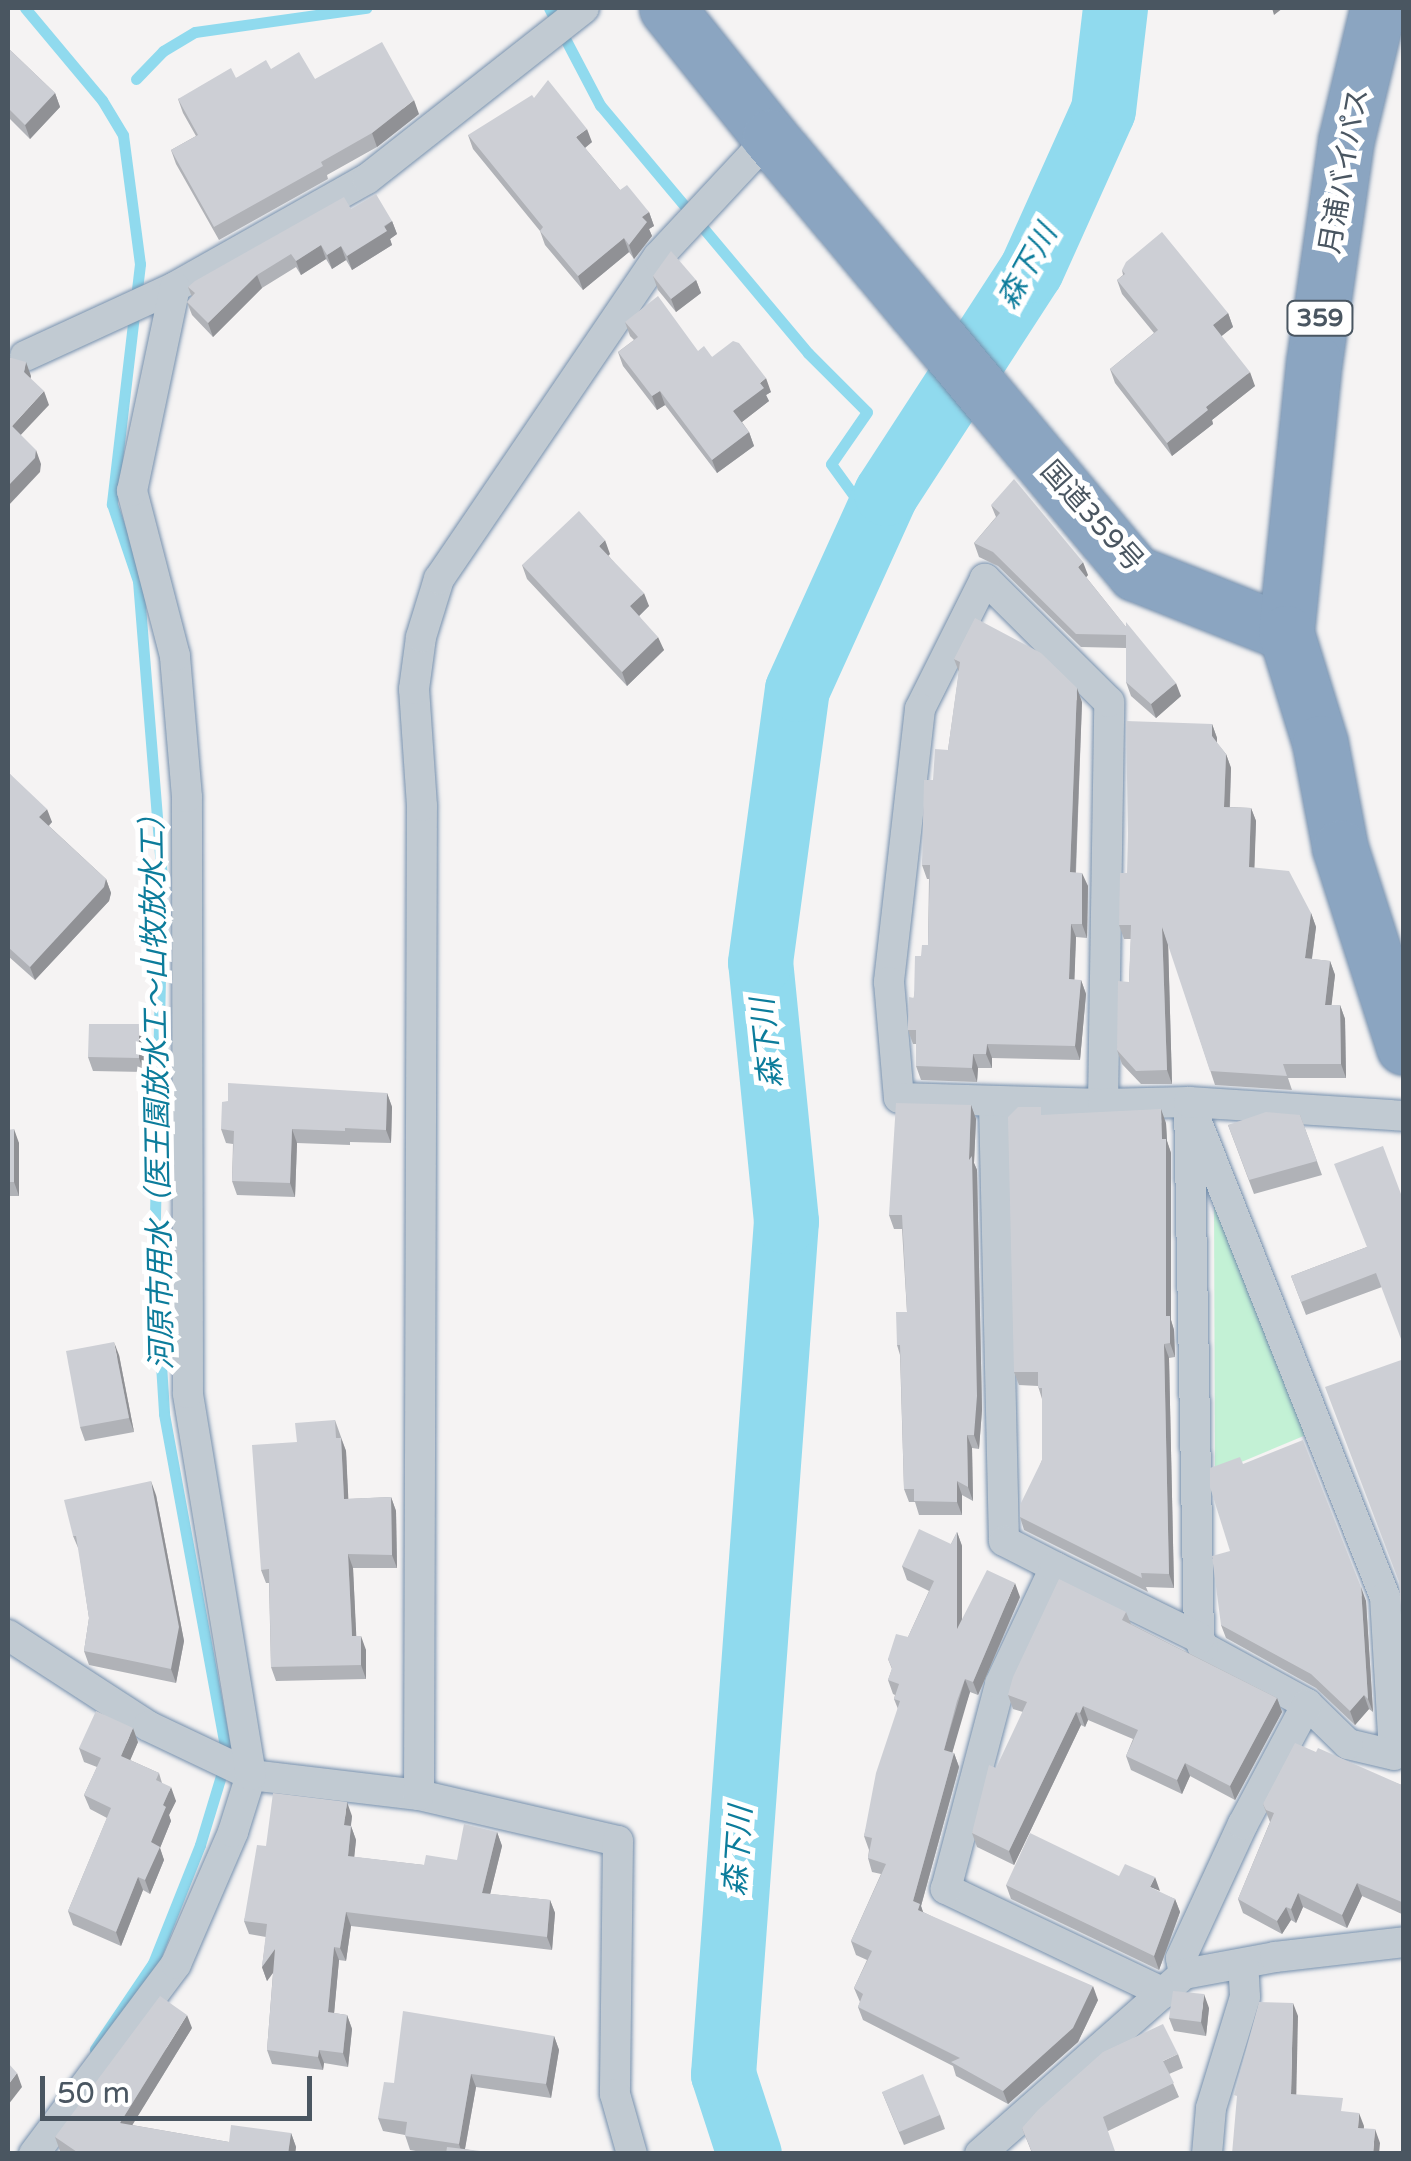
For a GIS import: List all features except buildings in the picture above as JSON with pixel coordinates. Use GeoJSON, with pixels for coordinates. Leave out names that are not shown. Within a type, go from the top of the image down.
{"type":"FeatureCollection","features":[{"type":"Feature","properties":{"kind":"highway","name":"国道359号"},"geometry":{"type":"LineString","coordinates":[[667,8],[770,138],[864,244],[1135,573],[1286,634]]}},
{"type":"Feature","properties":{"kind":"highway","name":"月浦バイパス"},"geometry":{"type":"LineString","coordinates":[[1286,634],[1314,361],[1340,177],[1378,8]]}},
{"type":"Feature","properties":{"kind":"highway","name":"359"},"geometry":{"type":"LineString","coordinates":[[1286,634],[1320,744],[1340,848],[1390,972],[1404,1047]]}},
{"type":"Feature","properties":{"kind":"street"},"geometry":{"type":"LineString","coordinates":[[25,356],[164,292],[367,179],[584,8]]}},
{"type":"Feature","properties":{"kind":"street"},"geometry":{"type":"LineString","coordinates":[[418,1795],[422,806],[414,690],[421,637],[439,579],[658,257],[770,138]]}},
{"type":"Feature","properties":{"kind":"street"},"geometry":{"type":"LineString","coordinates":[[34,2154],[176,1964],[233,1832],[234,1767],[188,1394],[186,797],[175,656],[132,491],[164,292]]}},
{"type":"Feature","properties":{"kind":"street"},"geometry":{"type":"LineString","coordinates":[[1103,1104],[1109,702],[985,579],[920,709],[888,982],[899,1098],[1103,1104],[1189,1102],[1404,1116]]}},
{"type":"Feature","properties":{"kind":"street"},"geometry":{"type":"LineString","coordinates":[[994,1102],[1004,1541],[1199,1638]]}},
{"type":"Feature","properties":{"kind":"street"},"geometry":{"type":"LineString","coordinates":[[1189,1102],[1385,1598],[1394,1755],[1348,1744],[1307,1704],[1203,1646],[1199,1638],[1189,1102]]}},
{"type":"Feature","properties":{"kind":"street"},"geometry":{"type":"LineString","coordinates":[[1055,1567],[1000,1684],[946,1889],[1174,1984]]}},
{"type":"Feature","properties":{"kind":"street"},"geometry":{"type":"LineString","coordinates":[[8,1635],[148,1726],[234,1767],[418,1795],[618,1840],[616,2094],[632,2154]]}},
{"type":"Feature","properties":{"kind":"street"},"geometry":{"type":"LineString","coordinates":[[1174,1984],[1181,1958],[1243,1824],[1307,1704]]}},
{"type":"Feature","properties":{"kind":"street"},"geometry":{"type":"LineString","coordinates":[[980,2154],[1174,1984],[1242,1964],[1404,1942]]}},
{"type":"Feature","properties":{"kind":"street"},"geometry":{"type":"LineString","coordinates":[[1207,2154],[1211,2108],[1245,1997],[1242,1964]]}},
{"type":"Feature","properties":{"kind":"green space"},"geometry":{"type":"Polygon","coordinates":[[[1214,1194],[1306,1435],[1215,1473],[1214,1194]]]}},
{"type":"Feature","properties":{"kind":"waterway","name":"河原市用水（医王園放水工～山牧放水工）"},"geometry":{"type":"LineString","coordinates":[[25,8],[102,100],[123,135],[140,264],[112,504],[138,581],[162,882],[154,1253],[164,1414],[227,1756],[200,1845],[153,1963],[95,2049]]}},
{"type":"Feature","properties":{"kind":"waterway"},"geometry":{"type":"LineString","coordinates":[[136,79],[163,51],[195,32],[366,8]]}},
{"type":"Feature","properties":{"kind":"waterway"},"geometry":{"type":"LineString","coordinates":[[549,8],[600,105],[808,353],[867,412],[831,464],[873,522]]}},
{"type":"Feature","properties":{"kind":"waterway","name":"森下川"},"geometry":{"type":"LineString","coordinates":[[749,2154],[723,2074],[786,1221],[760,962],[797,689],[886,493],[1031,270],[1103,110],[1115,8]]}}]}
